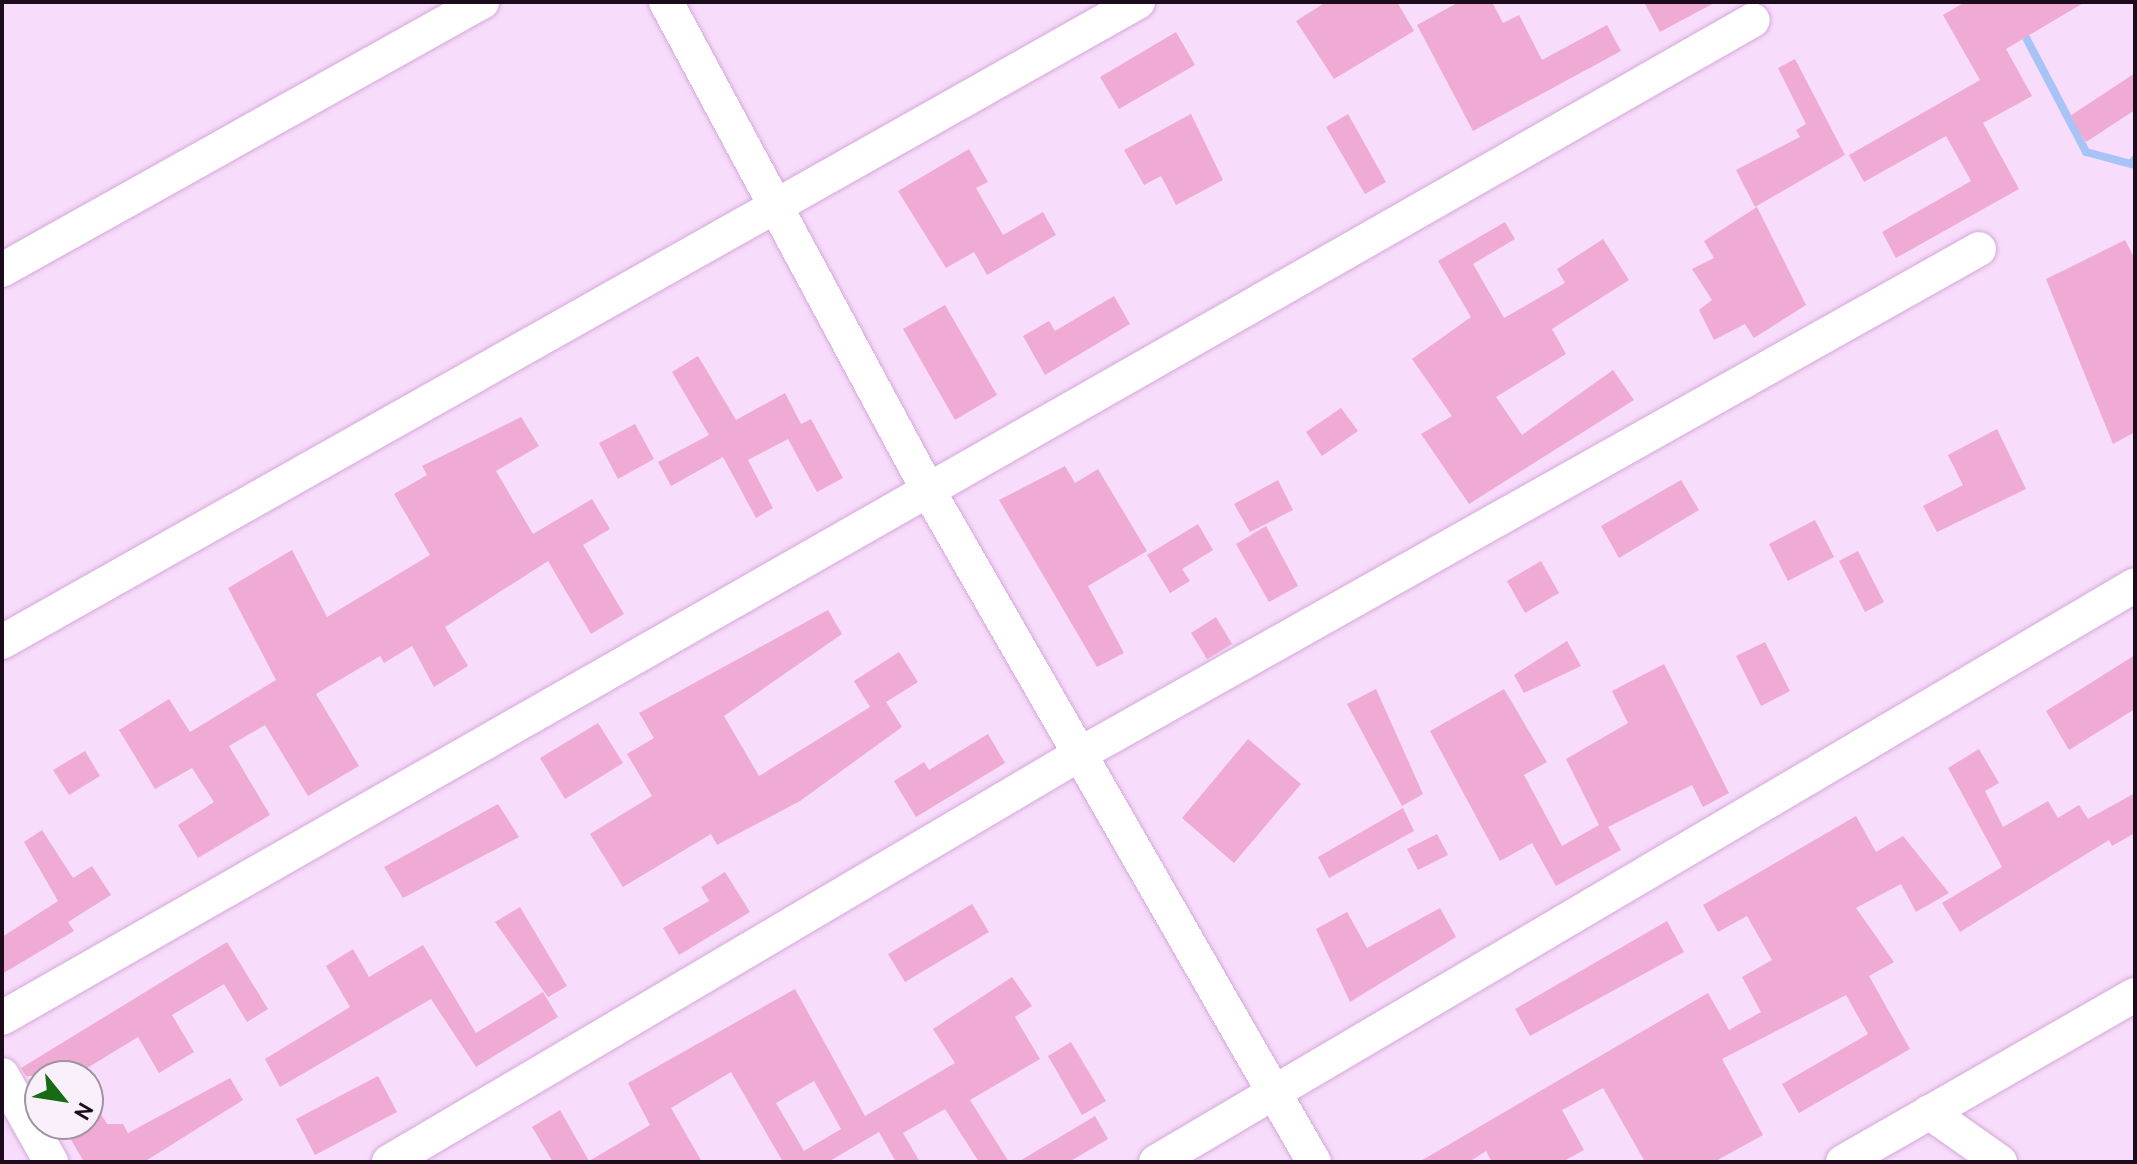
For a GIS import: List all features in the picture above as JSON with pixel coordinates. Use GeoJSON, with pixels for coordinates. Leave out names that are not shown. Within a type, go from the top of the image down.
{"type":"FeatureCollection","features":[{"type":"Feature","properties":{"kind":"street"},"geometry":{"type":"LineString","coordinates":[[2,270],[482,2]]}},
{"type":"Feature","properties":{"kind":"street"},"geometry":{"type":"LineString","coordinates":[[666,2],[771,208],[928,490],[1314,1162]]}},
{"type":"Feature","properties":{"kind":"street"},"geometry":{"type":"LineString","coordinates":[[2,642],[1138,2]]}},
{"type":"Feature","properties":{"kind":"street"},"geometry":{"type":"LineString","coordinates":[[2,1018],[1753,20]]}},
{"type":"Feature","properties":{"kind":"street"},"geometry":{"type":"LineString","coordinates":[[389,1162],[1080,754],[1979,249]]}},
{"type":"Feature","properties":{"kind":"street"},"geometry":{"type":"LineString","coordinates":[[1156,1162],[2135,585]]}},
{"type":"Feature","properties":{"kind":"street"},"geometry":{"type":"LineString","coordinates":[[1843,1162],[2135,995]]}},
{"type":"Feature","properties":{"kind":"street"},"geometry":{"type":"LineString","coordinates":[[2,1075],[51,1162]]}},
{"type":"Feature","properties":{"kind":"street"},"geometry":{"type":"LineString","coordinates":[[1929,1112],[2000,1162]]}},
{"type":"Feature","properties":{"kind":"building"},"geometry":{"type":"Polygon","coordinates":[[[1326,2],[1397,2],[1414,31],[1334,79],[1296,21],[1326,2]]]}},
{"type":"Feature","properties":{"kind":"building"},"geometry":{"type":"Polygon","coordinates":[[[1459,2],[1492,2],[1503,23],[1519,15],[1542,60],[1607,25],[1621,51],[1473,131],[1417,25],[1459,2]]]}},
{"type":"Feature","properties":{"kind":"building"},"geometry":{"type":"Polygon","coordinates":[[[1644,2],[1716,2],[1660,32],[1644,2]]]}},
{"type":"Feature","properties":{"kind":"building"},"geometry":{"type":"Polygon","coordinates":[[[1965,2],[2085,2],[2006,49],[2032,96],[1983,123],[2019,189],[1896,258],[1882,232],[1971,181],[1946,136],[1864,182],[1849,155],[1980,80],[1943,15],[1965,2]]]}},
{"type":"Feature","properties":{"kind":"building"},"geometry":{"type":"Polygon","coordinates":[[[1176,32],[1195,65],[1119,109],[1100,77],[1176,32]]]}},
{"type":"Feature","properties":{"kind":"building"},"geometry":{"type":"Polygon","coordinates":[[[1795,59],[1845,155],[1755,207],[1736,170],[1800,137],[1796,130],[1806,124],[1778,68],[1795,59]]]}},
{"type":"Feature","properties":{"kind":"building"},"geometry":{"type":"Polygon","coordinates":[[[2135,73],[2135,110],[2086,142],[2070,116],[2135,73]]]}},
{"type":"Feature","properties":{"kind":"building"},"geometry":{"type":"Polygon","coordinates":[[[1191,114],[1223,180],[1176,205],[1161,176],[1144,185],[1124,150],[1191,114]]]}},
{"type":"Feature","properties":{"kind":"building"},"geometry":{"type":"Polygon","coordinates":[[[1348,114],[1386,182],[1365,194],[1326,127],[1348,114]]]}},
{"type":"Feature","properties":{"kind":"building"},"geometry":{"type":"Polygon","coordinates":[[[969,149],[988,182],[976,188],[1003,235],[1043,212],[1056,235],[987,275],[974,252],[946,268],[898,191],[969,149]]]}},
{"type":"Feature","properties":{"kind":"building"},"geometry":{"type":"Polygon","coordinates":[[[1757,207],[1806,305],[1754,338],[1745,324],[1714,340],[1699,310],[1712,300],[1692,269],[1714,258],[1704,241],[1757,207]]]}},
{"type":"Feature","properties":{"kind":"building"},"geometry":{"type":"Polygon","coordinates":[[[1505,222],[1515,239],[1473,264],[1504,318],[1565,283],[1557,269],[1603,239],[1629,280],[1552,329],[1566,354],[1496,397],[1522,435],[1613,370],[1634,400],[1469,504],[1421,434],[1452,416],[1412,359],[1471,317],[1438,261],[1505,222]]]}},
{"type":"Feature","properties":{"kind":"building"},"geometry":{"type":"Polygon","coordinates":[[[2125,240],[2135,259],[2135,432],[2113,444],[2046,279],[2125,240]]]}},
{"type":"Feature","properties":{"kind":"building"},"geometry":{"type":"Polygon","coordinates":[[[1114,296],[1130,324],[1045,375],[1023,336],[1049,321],[1055,331],[1114,296]]]}},
{"type":"Feature","properties":{"kind":"building"},"geometry":{"type":"Polygon","coordinates":[[[945,305],[997,395],[955,420],[903,329],[945,305]]]}},
{"type":"Feature","properties":{"kind":"building"},"geometry":{"type":"Polygon","coordinates":[[[698,356],[736,420],[785,393],[801,424],[811,419],[843,478],[817,492],[788,439],[748,460],[773,508],[756,518],[723,457],[671,486],[658,462],[709,435],[672,372],[698,356]]]}},
{"type":"Feature","properties":{"kind":"building"},"geometry":{"type":"Polygon","coordinates":[[[1341,408],[1358,431],[1322,456],[1306,432],[1341,408]]]}},
{"type":"Feature","properties":{"kind":"building"},"geometry":{"type":"Polygon","coordinates":[[[521,417],[539,446],[496,471],[533,534],[592,499],[610,529],[583,545],[624,614],[591,634],[548,561],[445,627],[468,666],[434,687],[412,646],[384,663],[380,656],[316,694],[359,766],[308,796],[265,725],[229,746],[270,815],[198,858],[178,825],[214,802],[192,768],[155,789],[119,730],[169,699],[190,732],[276,680],[228,588],[292,550],[327,617],[430,555],[394,494],[427,475],[422,466],[521,417]]]}},
{"type":"Feature","properties":{"kind":"building"},"geometry":{"type":"Polygon","coordinates":[[[635,424],[654,459],[618,479],[599,443],[635,424]]]}},
{"type":"Feature","properties":{"kind":"building"},"geometry":{"type":"Polygon","coordinates":[[[1997,429],[2026,489],[1937,532],[1923,506],[1963,485],[1948,455],[1997,429]]]}},
{"type":"Feature","properties":{"kind":"building"},"geometry":{"type":"Polygon","coordinates":[[[1065,466],[1075,483],[1098,469],[1147,551],[1088,586],[1124,653],[1097,667],[999,500],[1065,466]]]}},
{"type":"Feature","properties":{"kind":"building"},"geometry":{"type":"Polygon","coordinates":[[[1278,480],[1293,510],[1250,532],[1234,504],[1278,480]]]}},
{"type":"Feature","properties":{"kind":"building"},"geometry":{"type":"Polygon","coordinates":[[[1681,480],[1699,510],[1619,558],[1601,526],[1681,480]]]}},
{"type":"Feature","properties":{"kind":"building"},"geometry":{"type":"Polygon","coordinates":[[[1815,520],[1834,557],[1788,581],[1769,544],[1815,520]]]}},
{"type":"Feature","properties":{"kind":"building"},"geometry":{"type":"Polygon","coordinates":[[[1198,524],[1213,550],[1182,569],[1190,581],[1170,593],[1147,555],[1198,524]]]}},
{"type":"Feature","properties":{"kind":"building"},"geometry":{"type":"Polygon","coordinates":[[[1266,526],[1298,586],[1269,602],[1236,544],[1266,526]]]}},
{"type":"Feature","properties":{"kind":"building"},"geometry":{"type":"Polygon","coordinates":[[[1858,551],[1884,602],[1865,612],[1839,561],[1858,551]]]}},
{"type":"Feature","properties":{"kind":"building"},"geometry":{"type":"Polygon","coordinates":[[[1541,561],[1559,593],[1525,613],[1507,581],[1541,561]]]}},
{"type":"Feature","properties":{"kind":"building"},"geometry":{"type":"Polygon","coordinates":[[[828,610],[842,634],[724,716],[759,776],[870,707],[854,681],[899,652],[918,682],[886,702],[902,727],[800,801],[717,845],[711,834],[623,887],[590,834],[652,796],[627,754],[654,738],[639,713],[828,610]]]}},
{"type":"Feature","properties":{"kind":"building"},"geometry":{"type":"Polygon","coordinates":[[[1216,617],[1232,644],[1207,659],[1191,633],[1216,617]]]}},
{"type":"Feature","properties":{"kind":"building"},"geometry":{"type":"Polygon","coordinates":[[[1567,641],[1581,666],[1524,693],[1514,675],[1567,641]]]}},
{"type":"Feature","properties":{"kind":"building"},"geometry":{"type":"Polygon","coordinates":[[[1765,642],[1790,691],[1761,706],[1736,656],[1765,642]]]}},
{"type":"Feature","properties":{"kind":"building"},"geometry":{"type":"Polygon","coordinates":[[[2135,655],[2135,709],[2069,750],[2046,711],[2135,655]]]}},
{"type":"Feature","properties":{"kind":"building"},"geometry":{"type":"Polygon","coordinates":[[[1664,664],[1729,793],[1703,807],[1692,785],[1608,827],[1621,850],[1556,886],[1532,843],[1500,861],[1430,731],[1504,689],[1547,762],[1524,775],[1562,846],[1599,825],[1566,759],[1628,723],[1612,691],[1664,664]]]}},
{"type":"Feature","properties":{"kind":"building"},"geometry":{"type":"Polygon","coordinates":[[[1376,689],[1423,794],[1402,806],[1347,704],[1376,689]]]}},
{"type":"Feature","properties":{"kind":"building"},"geometry":{"type":"Polygon","coordinates":[[[598,723],[623,763],[565,799],[540,758],[598,723]]]}},
{"type":"Feature","properties":{"kind":"building"},"geometry":{"type":"Polygon","coordinates":[[[988,734],[1005,763],[916,817],[894,781],[924,762],[929,770],[988,734]]]}},
{"type":"Feature","properties":{"kind":"building"},"geometry":{"type":"Polygon","coordinates":[[[1248,739],[1301,784],[1234,863],[1182,818],[1248,739]]]}},
{"type":"Feature","properties":{"kind":"building"},"geometry":{"type":"Polygon","coordinates":[[[1979,749],[1999,783],[1985,791],[2003,827],[2048,801],[2058,818],[2079,805],[2088,819],[2135,793],[2135,833],[2112,846],[2109,840],[1960,932],[1942,903],[2002,867],[1948,768],[1979,749]]]}},
{"type":"Feature","properties":{"kind":"building"},"geometry":{"type":"Polygon","coordinates":[[[85,751],[100,776],[69,795],[53,770],[85,751]]]}},
{"type":"Feature","properties":{"kind":"building"},"geometry":{"type":"Polygon","coordinates":[[[498,804],[519,837],[403,898],[384,867],[498,804]]]}},
{"type":"Feature","properties":{"kind":"building"},"geometry":{"type":"Polygon","coordinates":[[[1403,808],[1414,831],[1329,878],[1318,857],[1403,808]]]}},
{"type":"Feature","properties":{"kind":"building"},"geometry":{"type":"Polygon","coordinates":[[[1856,816],[1876,852],[1903,836],[1949,893],[1916,912],[1901,884],[1856,908],[1894,962],[1869,976],[1910,1049],[1799,1113],[1782,1084],[1868,1034],[1846,995],[1722,1059],[1763,1135],[1714,1162],[1645,1162],[1603,1088],[1562,1110],[1584,1150],[1562,1162],[1492,1162],[1486,1151],[1469,1162],[1419,1162],[1708,993],[1729,1030],[1761,1012],[1742,977],[1772,960],[1747,916],[1718,932],[1703,905],[1856,816]]]}},
{"type":"Feature","properties":{"kind":"building"},"geometry":{"type":"Polygon","coordinates":[[[42,830],[73,878],[92,866],[111,895],[68,922],[74,931],[2,974],[2,937],[58,901],[24,842],[42,830]]]}},
{"type":"Feature","properties":{"kind":"building"},"geometry":{"type":"Polygon","coordinates":[[[1437,834],[1448,855],[1418,870],[1407,849],[1437,834]]]}},
{"type":"Feature","properties":{"kind":"building"},"geometry":{"type":"Polygon","coordinates":[[[725,872],[750,912],[679,955],[663,928],[709,901],[701,887],[725,872]]]}},
{"type":"Feature","properties":{"kind":"building"},"geometry":{"type":"Polygon","coordinates":[[[972,904],[989,932],[905,982],[888,954],[972,904]]]}},
{"type":"Feature","properties":{"kind":"building"},"geometry":{"type":"Polygon","coordinates":[[[520,907],[567,986],[548,997],[495,922],[520,907]]]}},
{"type":"Feature","properties":{"kind":"building"},"geometry":{"type":"Polygon","coordinates":[[[1440,908],[1456,937],[1350,1002],[1316,929],[1347,912],[1367,948],[1440,908]]]}},
{"type":"Feature","properties":{"kind":"building"},"geometry":{"type":"Polygon","coordinates":[[[1667,921],[1684,952],[1530,1036],[1515,1009],[1667,921]]]}},
{"type":"Feature","properties":{"kind":"building"},"geometry":{"type":"Polygon","coordinates":[[[227,942],[268,1009],[247,1022],[224,984],[172,1015],[194,1052],[159,1073],[138,1037],[100,1060],[34,1060],[227,942]]]}},
{"type":"Feature","properties":{"kind":"building"},"geometry":{"type":"Polygon","coordinates":[[[423,945],[476,1033],[543,992],[558,1017],[476,1067],[431,999],[280,1087],[265,1059],[350,1007],[326,966],[353,949],[369,977],[423,945]]]}},
{"type":"Feature","properties":{"kind":"building"},"geometry":{"type":"Polygon","coordinates":[[[1012,977],[1032,1006],[1015,1017],[1040,1059],[970,1100],[1009,1162],[979,1162],[945,1109],[903,1133],[920,1162],[896,1162],[879,1132],[828,1162],[783,1162],[731,1072],[671,1108],[702,1162],[553,1162],[532,1127],[560,1110],[589,1161],[650,1125],[628,1083],[795,989],[865,1116],[955,1063],[933,1029],[1012,977]],[[814,1081],[776,1103],[804,1151],[841,1129],[814,1081]]]}},
{"type":"Feature","properties":{"kind":"building"},"geometry":{"type":"Polygon","coordinates":[[[1071,1042],[1106,1101],[1082,1115],[1048,1056],[1071,1042]]]}},
{"type":"Feature","properties":{"kind":"building"},"geometry":{"type":"Polygon","coordinates":[[[378,1076],[397,1112],[315,1155],[296,1119],[378,1076]]]}},
{"type":"Feature","properties":{"kind":"building"},"geometry":{"type":"Polygon","coordinates":[[[230,1078],[243,1100],[144,1162],[84,1162],[71,1140],[104,1140],[104,1119],[107,1124],[123,1124],[128,1133],[230,1078]]]}},
{"type":"Feature","properties":{"kind":"building"},"geometry":{"type":"Polygon","coordinates":[[[1095,1116],[1108,1139],[1069,1162],[1018,1162],[1095,1116]]]}},
{"type":"Feature","properties":{"kind":"waterway"},"geometry":{"type":"LineString","coordinates":[[2022,30],[2086,152],[2131,164],[2135,159]]}}]}
